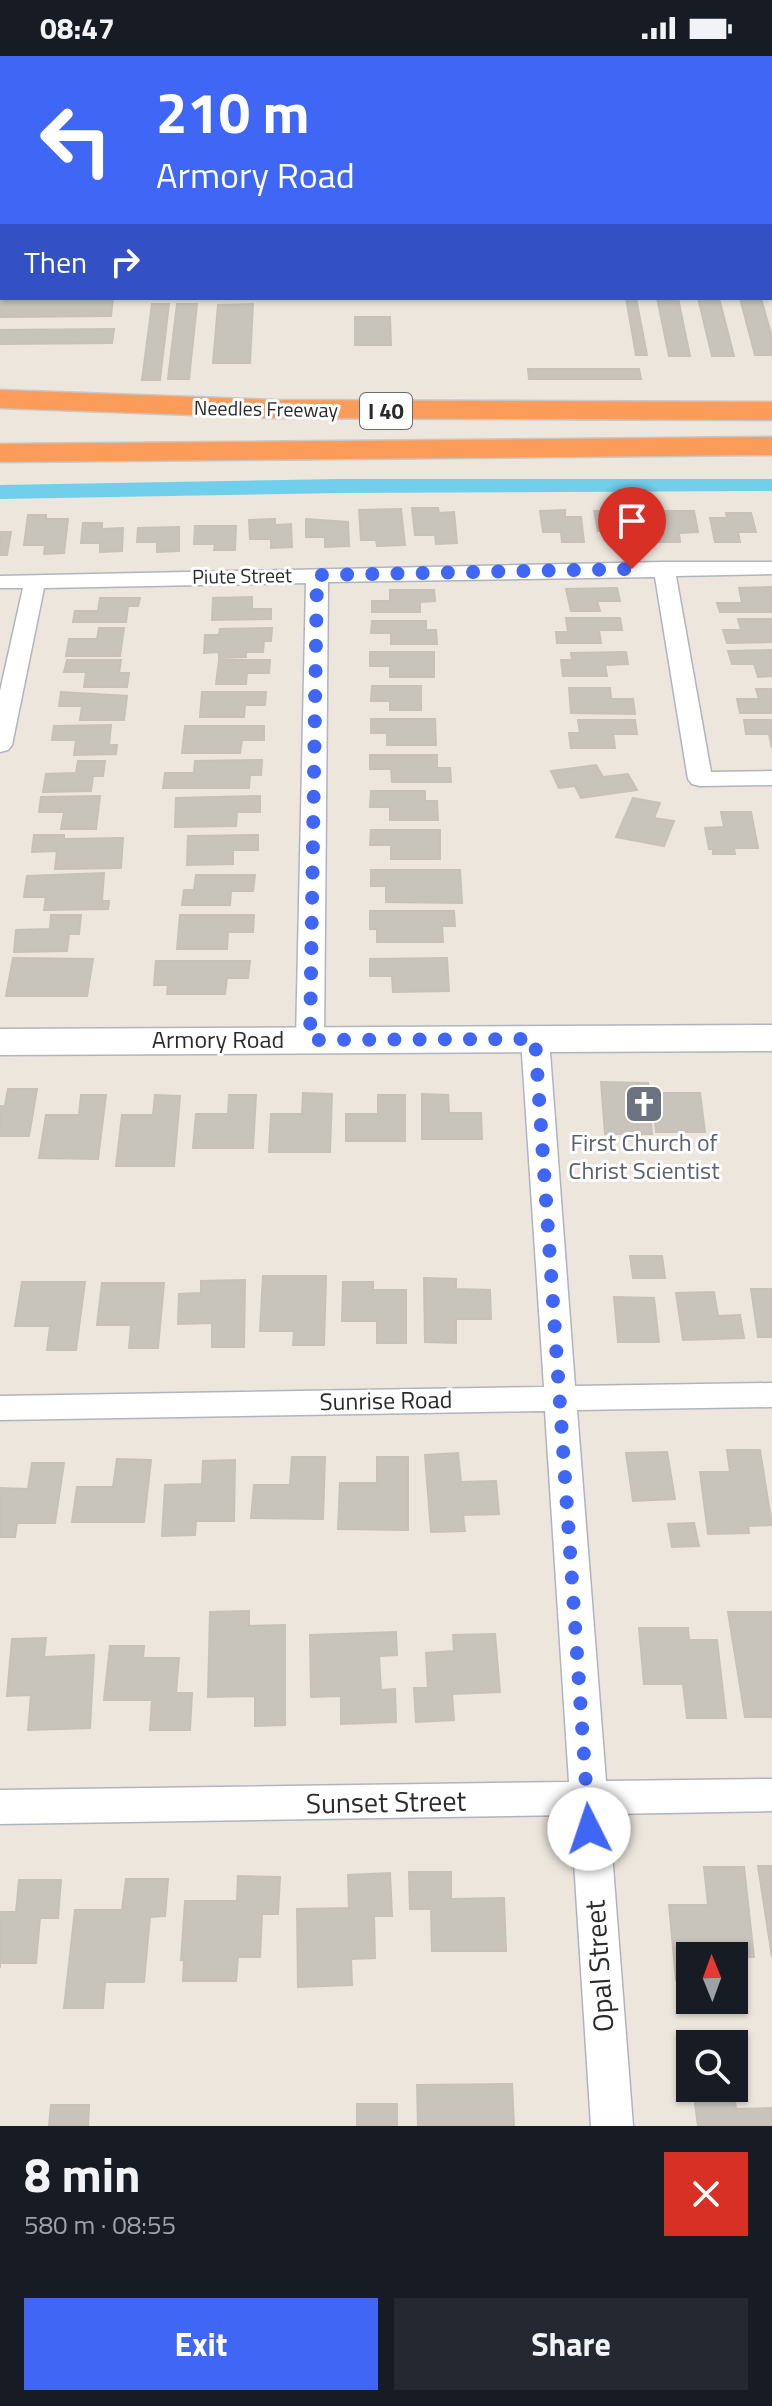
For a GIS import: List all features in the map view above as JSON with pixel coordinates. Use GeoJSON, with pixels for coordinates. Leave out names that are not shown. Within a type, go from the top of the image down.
{"type":"FeatureCollection","features":[{"type":"Feature","properties":{"kind":"highway","name":"Needles Freeway"},"geometry":{"type":"LineString","coordinates":[[0,399],[289,410],[772,411]]}},
{"type":"Feature","properties":{"kind":"highway","name":"Needles Freeway"},"geometry":{"type":"LineString","coordinates":[[0,453],[772,446]]}},
{"type":"Feature","properties":{"kind":"main road","name":"Armory Road"},"geometry":{"type":"LineString","coordinates":[[0,1042],[772,1038]]}},
{"type":"Feature","properties":{"kind":"street"},"geometry":{"type":"LineString","coordinates":[[664,568],[700,779],[772,778]]}},
{"type":"Feature","properties":{"kind":"street","name":"Piute Street"},"geometry":{"type":"LineString","coordinates":[[0,582],[772,568]]}},
{"type":"Feature","properties":{"kind":"street"},"geometry":{"type":"LineString","coordinates":[[310,1040],[317,575]]}},
{"type":"Feature","properties":{"kind":"street"},"geometry":{"type":"LineString","coordinates":[[0,745],[35,581]]}},
{"type":"Feature","properties":{"kind":"street","name":"Opal Street"},"geometry":{"type":"LineString","coordinates":[[535,1039],[612,2126]]}},
{"type":"Feature","properties":{"kind":"street","name":"Sunrise Road"},"geometry":{"type":"LineString","coordinates":[[0,1408],[772,1395]]}},
{"type":"Feature","properties":{"kind":"street","name":"Sunset Street"},"geometry":{"type":"LineString","coordinates":[[0,1807],[772,1795]]}},
{"type":"Feature","properties":{"kind":"building"},"geometry":{"type":"Polygon","coordinates":[[[0,300],[113,300],[111,316],[0,317],[0,300]]]}},
{"type":"Feature","properties":{"kind":"building"},"geometry":{"type":"Polygon","coordinates":[[[626,300],[636,300],[647,355],[636,355],[626,300]]]}},
{"type":"Feature","properties":{"kind":"building"},"geometry":{"type":"Polygon","coordinates":[[[657,300],[678,300],[690,356],[669,356],[657,300]]]}},
{"type":"Feature","properties":{"kind":"building"},"geometry":{"type":"Polygon","coordinates":[[[698,300],[720,300],[734,356],[712,356],[698,300]]]}},
{"type":"Feature","properties":{"kind":"building"},"geometry":{"type":"Polygon","coordinates":[[[741,300],[762,300],[772,338],[772,355],[755,355],[741,300]]]}},
{"type":"Feature","properties":{"kind":"building"},"geometry":{"type":"Polygon","coordinates":[[[152,304],[169,304],[160,380],[142,380],[152,304]]]}},
{"type":"Feature","properties":{"kind":"building"},"geometry":{"type":"Polygon","coordinates":[[[177,304],[197,304],[189,379],[168,379],[177,304]]]}},
{"type":"Feature","properties":{"kind":"building"},"geometry":{"type":"Polygon","coordinates":[[[253,304],[250,363],[213,363],[218,305],[253,304]]]}},
{"type":"Feature","properties":{"kind":"building"},"geometry":{"type":"Polygon","coordinates":[[[355,317],[390,317],[391,345],[355,345],[355,317]]]}},
{"type":"Feature","properties":{"kind":"building"},"geometry":{"type":"Polygon","coordinates":[[[114,329],[112,343],[0,344],[0,330],[114,329]]]}},
{"type":"Feature","properties":{"kind":"building"},"geometry":{"type":"Polygon","coordinates":[[[528,369],[639,369],[641,379],[529,379],[528,369]]]}},
{"type":"Feature","properties":{"kind":"building"},"geometry":{"type":"Polygon","coordinates":[[[412,508],[438,508],[439,513],[454,512],[457,543],[436,544],[435,535],[415,535],[412,508]]]}},
{"type":"Feature","properties":{"kind":"building"},"geometry":{"type":"Polygon","coordinates":[[[401,509],[405,545],[377,546],[376,540],[361,540],[359,510],[401,509]]]}},
{"type":"Feature","properties":{"kind":"building"},"geometry":{"type":"Polygon","coordinates":[[[565,510],[565,517],[581,517],[584,542],[562,542],[561,532],[543,532],[540,511],[565,510]]]}},
{"type":"Feature","properties":{"kind":"building"},"geometry":{"type":"Polygon","coordinates":[[[627,510],[628,516],[640,516],[645,541],[622,542],[620,531],[598,531],[594,511],[627,510]]]}},
{"type":"Feature","properties":{"kind":"building"},"geometry":{"type":"Polygon","coordinates":[[[652,511],[694,511],[698,532],[679,533],[680,542],[657,542],[652,511]]]}},
{"type":"Feature","properties":{"kind":"building"},"geometry":{"type":"Polygon","coordinates":[[[726,513],[751,513],[756,532],[738,532],[740,542],[715,542],[710,518],[727,518],[726,513]]]}},
{"type":"Feature","properties":{"kind":"building"},"geometry":{"type":"Polygon","coordinates":[[[28,515],[68,519],[64,553],[44,554],[45,545],[24,545],[28,515]]]}},
{"type":"Feature","properties":{"kind":"building"},"geometry":{"type":"Polygon","coordinates":[[[275,519],[275,525],[291,524],[292,547],[271,548],[271,539],[250,539],[249,520],[275,519]]]}},
{"type":"Feature","properties":{"kind":"building"},"geometry":{"type":"Polygon","coordinates":[[[306,519],[348,522],[349,546],[325,547],[325,537],[306,537],[306,519]]]}},
{"type":"Feature","properties":{"kind":"building"},"geometry":{"type":"Polygon","coordinates":[[[83,523],[102,523],[102,529],[123,528],[122,551],[100,552],[100,543],[81,543],[83,523]]]}},
{"type":"Feature","properties":{"kind":"building"},"geometry":{"type":"Polygon","coordinates":[[[195,526],[236,526],[235,550],[214,550],[215,544],[194,544],[195,526]]]}},
{"type":"Feature","properties":{"kind":"building"},"geometry":{"type":"Polygon","coordinates":[[[179,527],[179,551],[157,552],[157,542],[137,542],[138,528],[179,527]]]}},
{"type":"Feature","properties":{"kind":"building"},"geometry":{"type":"Polygon","coordinates":[[[0,532],[11,532],[7,555],[0,555],[0,532]]]}},
{"type":"Feature","properties":{"kind":"building"},"geometry":{"type":"Polygon","coordinates":[[[772,587],[772,612],[720,612],[717,603],[742,603],[739,588],[772,587]]]}},
{"type":"Feature","properties":{"kind":"building"},"geometry":{"type":"Polygon","coordinates":[[[617,588],[620,601],[597,601],[600,611],[571,611],[566,589],[617,588]]]}},
{"type":"Feature","properties":{"kind":"building"},"geometry":{"type":"Polygon","coordinates":[[[390,590],[434,590],[435,601],[420,602],[420,612],[372,612],[372,601],[390,601],[390,590]]]}},
{"type":"Feature","properties":{"kind":"building"},"geometry":{"type":"Polygon","coordinates":[[[252,597],[252,609],[271,609],[271,619],[212,620],[213,598],[252,597]]]}},
{"type":"Feature","properties":{"kind":"building"},"geometry":{"type":"Polygon","coordinates":[[[100,598],[140,598],[138,606],[128,606],[126,622],[73,622],[75,611],[98,611],[100,598]]]}},
{"type":"Feature","properties":{"kind":"building"},"geometry":{"type":"Polygon","coordinates":[[[566,618],[620,618],[622,630],[599,630],[601,643],[557,643],[556,632],[568,632],[566,618]]]}},
{"type":"Feature","properties":{"kind":"building"},"geometry":{"type":"Polygon","coordinates":[[[738,619],[772,619],[772,642],[727,643],[723,630],[741,630],[738,619]]]}},
{"type":"Feature","properties":{"kind":"building"},"geometry":{"type":"Polygon","coordinates":[[[372,621],[426,621],[426,630],[436,630],[437,644],[391,644],[391,633],[371,633],[372,621]]]}},
{"type":"Feature","properties":{"kind":"building"},"geometry":{"type":"Polygon","coordinates":[[[99,628],[124,628],[120,656],[66,656],[69,639],[97,639],[99,628]]]}},
{"type":"Feature","properties":{"kind":"building"},"geometry":{"type":"Polygon","coordinates":[[[272,628],[271,641],[264,641],[263,652],[246,652],[246,657],[219,658],[219,652],[204,653],[205,635],[219,635],[220,629],[272,628]]]}},
{"type":"Feature","properties":{"kind":"building"},"geometry":{"type":"Polygon","coordinates":[[[772,650],[772,676],[758,677],[754,664],[732,664],[728,651],[772,650]]]}},
{"type":"Feature","properties":{"kind":"building"},"geometry":{"type":"Polygon","coordinates":[[[370,652],[434,652],[434,677],[390,677],[390,666],[370,666],[370,652]]]}},
{"type":"Feature","properties":{"kind":"building"},"geometry":{"type":"Polygon","coordinates":[[[626,652],[628,664],[605,665],[607,676],[563,676],[561,660],[572,660],[571,653],[626,652]]]}},
{"type":"Feature","properties":{"kind":"building"},"geometry":{"type":"Polygon","coordinates":[[[67,660],[121,660],[119,673],[129,673],[127,687],[84,687],[86,672],[64,672],[67,660]]]}},
{"type":"Feature","properties":{"kind":"building"},"geometry":{"type":"Polygon","coordinates":[[[219,660],[270,660],[269,673],[247,673],[246,684],[216,684],[219,660]]]}},
{"type":"Feature","properties":{"kind":"building"},"geometry":{"type":"Polygon","coordinates":[[[372,686],[421,686],[421,710],[390,710],[390,701],[371,701],[372,686]]]}},
{"type":"Feature","properties":{"kind":"building"},"geometry":{"type":"Polygon","coordinates":[[[569,688],[610,688],[611,699],[633,699],[635,714],[571,713],[569,688]]]}},
{"type":"Feature","properties":{"kind":"building"},"geometry":{"type":"Polygon","coordinates":[[[756,689],[772,689],[772,713],[740,713],[737,699],[759,699],[756,689]]]}},
{"type":"Feature","properties":{"kind":"building"},"geometry":{"type":"Polygon","coordinates":[[[61,692],[127,696],[124,720],[80,720],[82,706],[59,706],[61,692]]]}},
{"type":"Feature","properties":{"kind":"building"},"geometry":{"type":"Polygon","coordinates":[[[202,692],[266,692],[265,705],[245,705],[244,717],[200,717],[202,692]]]}},
{"type":"Feature","properties":{"kind":"building"},"geometry":{"type":"Polygon","coordinates":[[[371,719],[435,719],[436,745],[387,745],[387,733],[371,733],[371,719]]]}},
{"type":"Feature","properties":{"kind":"building"},"geometry":{"type":"Polygon","coordinates":[[[578,720],[635,720],[637,734],[613,734],[615,748],[571,748],[569,733],[580,733],[578,720]]]}},
{"type":"Feature","properties":{"kind":"building"},"geometry":{"type":"Polygon","coordinates":[[[744,720],[772,720],[772,748],[769,734],[746,734],[744,720]]]}},
{"type":"Feature","properties":{"kind":"building"},"geometry":{"type":"Polygon","coordinates":[[[111,725],[109,745],[117,745],[116,754],[74,755],[76,740],[52,740],[54,726],[111,725]]]}},
{"type":"Feature","properties":{"kind":"building"},"geometry":{"type":"Polygon","coordinates":[[[185,726],[264,726],[264,740],[242,740],[240,753],[182,753],[185,726]]]}},
{"type":"Feature","properties":{"kind":"building"},"geometry":{"type":"Polygon","coordinates":[[[370,755],[437,755],[437,768],[450,768],[451,782],[392,782],[391,769],[370,769],[370,755]]]}},
{"type":"Feature","properties":{"kind":"building"},"geometry":{"type":"Polygon","coordinates":[[[262,760],[261,775],[250,775],[249,788],[163,788],[165,773],[194,773],[195,761],[262,760]]]}},
{"type":"Feature","properties":{"kind":"building"},"geometry":{"type":"Polygon","coordinates":[[[78,761],[105,761],[103,776],[93,776],[91,791],[43,792],[46,774],[76,773],[78,761]]]}},
{"type":"Feature","properties":{"kind":"building"},"geometry":{"type":"Polygon","coordinates":[[[596,765],[603,777],[628,774],[637,790],[581,798],[575,786],[559,788],[551,771],[596,765]]]}},
{"type":"Feature","properties":{"kind":"building"},"geometry":{"type":"Polygon","coordinates":[[[371,791],[425,791],[425,801],[437,801],[438,820],[390,820],[390,807],[370,807],[371,791]]]}},
{"type":"Feature","properties":{"kind":"building"},"geometry":{"type":"Polygon","coordinates":[[[100,796],[96,829],[61,829],[64,812],[39,812],[41,797],[100,796]]]}},
{"type":"Feature","properties":{"kind":"building"},"geometry":{"type":"Polygon","coordinates":[[[260,796],[260,812],[237,812],[236,826],[175,827],[176,798],[260,796]]]}},
{"type":"Feature","properties":{"kind":"building"},"geometry":{"type":"Polygon","coordinates":[[[633,798],[660,803],[654,818],[674,821],[664,846],[616,837],[633,798]]]}},
{"type":"Feature","properties":{"kind":"building"},"geometry":{"type":"Polygon","coordinates":[[[721,812],[751,812],[758,848],[734,848],[735,854],[713,854],[705,828],[724,827],[721,812]]]}},
{"type":"Feature","properties":{"kind":"building"},"geometry":{"type":"Polygon","coordinates":[[[371,830],[440,830],[440,859],[391,859],[391,845],[370,845],[371,830]]]}},
{"type":"Feature","properties":{"kind":"building"},"geometry":{"type":"Polygon","coordinates":[[[34,835],[64,835],[64,839],[123,838],[121,868],[55,869],[57,851],[32,852],[34,835]]]}},
{"type":"Feature","properties":{"kind":"building"},"geometry":{"type":"Polygon","coordinates":[[[258,835],[258,850],[233,850],[233,864],[187,865],[188,836],[258,835]]]}},
{"type":"Feature","properties":{"kind":"building"},"geometry":{"type":"Polygon","coordinates":[[[371,870],[460,870],[462,903],[386,902],[386,886],[371,886],[371,870]]]}},
{"type":"Feature","properties":{"kind":"building"},"geometry":{"type":"Polygon","coordinates":[[[104,873],[102,901],[109,901],[108,909],[44,910],[46,897],[24,897],[27,876],[104,873]]]}},
{"type":"Feature","properties":{"kind":"building"},"geometry":{"type":"Polygon","coordinates":[[[196,875],[255,875],[253,891],[231,891],[230,905],[182,905],[184,890],[194,890],[196,875]]]}},
{"type":"Feature","properties":{"kind":"building"},"geometry":{"type":"Polygon","coordinates":[[[370,911],[454,911],[455,926],[442,926],[443,942],[377,942],[377,929],[370,929],[370,911]]]}},
{"type":"Feature","properties":{"kind":"building"},"geometry":{"type":"Polygon","coordinates":[[[51,915],[81,915],[79,934],[69,934],[67,951],[14,952],[16,930],[50,929],[51,915]]]}},
{"type":"Feature","properties":{"kind":"building"},"geometry":{"type":"Polygon","coordinates":[[[180,915],[254,915],[253,932],[228,932],[227,949],[177,949],[180,915]]]}},
{"type":"Feature","properties":{"kind":"building"},"geometry":{"type":"Polygon","coordinates":[[[13,958],[93,959],[87,996],[6,996],[13,958]]]}},
{"type":"Feature","properties":{"kind":"building"},"geometry":{"type":"Polygon","coordinates":[[[447,958],[449,991],[393,992],[392,976],[370,976],[370,959],[447,958]]]}},
{"type":"Feature","properties":{"kind":"building"},"geometry":{"type":"Polygon","coordinates":[[[156,961],[250,961],[248,978],[227,978],[225,994],[167,994],[168,985],[154,985],[156,961]]]}},
{"type":"Feature","properties":{"kind":"building"},"geometry":{"type":"Polygon","coordinates":[[[601,1082],[648,1083],[652,1134],[605,1134],[601,1082]]]}},
{"type":"Feature","properties":{"kind":"building"},"geometry":{"type":"Polygon","coordinates":[[[8,1089],[37,1089],[29,1136],[0,1136],[0,1106],[5,1106],[8,1089]]]}},
{"type":"Feature","properties":{"kind":"building"},"geometry":{"type":"Polygon","coordinates":[[[303,1093],[332,1094],[330,1152],[269,1152],[271,1114],[302,1114],[303,1093]]]}},
{"type":"Feature","properties":{"kind":"building"},"geometry":{"type":"Polygon","coordinates":[[[652,1093],[700,1093],[705,1132],[656,1132],[652,1093]]]}},
{"type":"Feature","properties":{"kind":"building"},"geometry":{"type":"Polygon","coordinates":[[[422,1094],[448,1095],[449,1113],[481,1113],[482,1139],[422,1139],[422,1094]]]}},
{"type":"Feature","properties":{"kind":"building"},"geometry":{"type":"Polygon","coordinates":[[[81,1095],[106,1095],[98,1159],[39,1158],[46,1115],[79,1115],[81,1095]]]}},
{"type":"Feature","properties":{"kind":"building"},"geometry":{"type":"Polygon","coordinates":[[[155,1095],[180,1096],[174,1166],[116,1166],[122,1115],[153,1115],[155,1095]]]}},
{"type":"Feature","properties":{"kind":"building"},"geometry":{"type":"Polygon","coordinates":[[[229,1095],[256,1095],[253,1148],[193,1148],[196,1114],[228,1114],[229,1095]]]}},
{"type":"Feature","properties":{"kind":"building"},"geometry":{"type":"Polygon","coordinates":[[[378,1095],[405,1095],[405,1141],[346,1141],[346,1114],[378,1114],[378,1095]]]}},
{"type":"Feature","properties":{"kind":"building"},"geometry":{"type":"Polygon","coordinates":[[[630,1256],[662,1256],[665,1278],[633,1278],[630,1256]]]}},
{"type":"Feature","properties":{"kind":"building"},"geometry":{"type":"Polygon","coordinates":[[[263,1276],[326,1276],[324,1345],[293,1345],[294,1331],[260,1331],[263,1276]]]}},
{"type":"Feature","properties":{"kind":"building"},"geometry":{"type":"Polygon","coordinates":[[[424,1278],[456,1279],[456,1289],[490,1290],[491,1319],[456,1319],[456,1343],[425,1342],[424,1278]]]}},
{"type":"Feature","properties":{"kind":"building"},"geometry":{"type":"Polygon","coordinates":[[[245,1280],[244,1347],[212,1347],[212,1323],[178,1324],[179,1294],[201,1293],[201,1281],[245,1280]]]}},
{"type":"Feature","properties":{"kind":"building"},"geometry":{"type":"Polygon","coordinates":[[[22,1282],[85,1282],[76,1350],[47,1350],[50,1326],[15,1326],[22,1282]]]}},
{"type":"Feature","properties":{"kind":"building"},"geometry":{"type":"Polygon","coordinates":[[[343,1282],[373,1282],[373,1290],[406,1290],[406,1343],[377,1343],[377,1321],[342,1321],[343,1282]]]}},
{"type":"Feature","properties":{"kind":"building"},"geometry":{"type":"Polygon","coordinates":[[[102,1283],[164,1283],[158,1348],[129,1348],[131,1325],[97,1325],[102,1283]]]}},
{"type":"Feature","properties":{"kind":"building"},"geometry":{"type":"Polygon","coordinates":[[[751,1289],[772,1289],[772,1337],[758,1337],[751,1289]]]}},
{"type":"Feature","properties":{"kind":"building"},"geometry":{"type":"Polygon","coordinates":[[[714,1292],[718,1316],[740,1315],[744,1338],[683,1340],[676,1293],[714,1292]]]}},
{"type":"Feature","properties":{"kind":"building"},"geometry":{"type":"Polygon","coordinates":[[[614,1297],[654,1298],[659,1342],[618,1342],[614,1297]]]}},
{"type":"Feature","properties":{"kind":"building"},"geometry":{"type":"Polygon","coordinates":[[[727,1450],[760,1450],[772,1525],[748,1526],[749,1533],[708,1534],[700,1472],[730,1472],[727,1450]]]}},
{"type":"Feature","properties":{"kind":"building"},"geometry":{"type":"Polygon","coordinates":[[[667,1452],[675,1499],[633,1501],[626,1453],[667,1452]]]}},
{"type":"Feature","properties":{"kind":"building"},"geometry":{"type":"Polygon","coordinates":[[[458,1453],[461,1482],[496,1481],[499,1514],[463,1515],[465,1531],[431,1532],[425,1455],[458,1453]]]}},
{"type":"Feature","properties":{"kind":"building"},"geometry":{"type":"Polygon","coordinates":[[[292,1457],[325,1457],[323,1519],[251,1518],[254,1485],[290,1485],[292,1457]]]}},
{"type":"Feature","properties":{"kind":"building"},"geometry":{"type":"Polygon","coordinates":[[[377,1457],[408,1457],[408,1530],[338,1529],[340,1483],[377,1483],[377,1457]]]}},
{"type":"Feature","properties":{"kind":"building"},"geometry":{"type":"Polygon","coordinates":[[[117,1459],[151,1460],[144,1522],[72,1522],[77,1487],[113,1487],[117,1459]]]}},
{"type":"Feature","properties":{"kind":"building"},"geometry":{"type":"Polygon","coordinates":[[[235,1460],[234,1521],[196,1521],[195,1535],[162,1536],[165,1485],[202,1484],[203,1461],[235,1460]]]}},
{"type":"Feature","properties":{"kind":"building"},"geometry":{"type":"Polygon","coordinates":[[[32,1463],[64,1463],[55,1523],[17,1523],[15,1537],[0,1537],[0,1488],[28,1489],[32,1463]]]}},
{"type":"Feature","properties":{"kind":"building"},"geometry":{"type":"Polygon","coordinates":[[[694,1523],[699,1546],[672,1547],[668,1524],[694,1523]]]}},
{"type":"Feature","properties":{"kind":"building"},"geometry":{"type":"Polygon","coordinates":[[[249,1611],[249,1626],[285,1625],[285,1725],[255,1726],[255,1696],[208,1697],[210,1612],[249,1611]]]}},
{"type":"Feature","properties":{"kind":"building"},"geometry":{"type":"Polygon","coordinates":[[[728,1612],[772,1612],[772,1717],[745,1717],[728,1612]]]}},
{"type":"Feature","properties":{"kind":"building"},"geometry":{"type":"Polygon","coordinates":[[[639,1628],[688,1628],[689,1640],[717,1640],[726,1718],[687,1718],[683,1684],[644,1684],[639,1628]]]}},
{"type":"Feature","properties":{"kind":"building"},"geometry":{"type":"Polygon","coordinates":[[[396,1632],[397,1655],[379,1656],[381,1690],[395,1689],[396,1722],[341,1724],[341,1696],[311,1697],[310,1635],[396,1632]]]}},
{"type":"Feature","properties":{"kind":"building"},"geometry":{"type":"Polygon","coordinates":[[[495,1634],[500,1692],[452,1694],[454,1720],[416,1722],[414,1688],[428,1688],[426,1653],[454,1651],[453,1635],[495,1634]]]}},
{"type":"Feature","properties":{"kind":"building"},"geometry":{"type":"Polygon","coordinates":[[[46,1638],[44,1657],[94,1655],[90,1728],[28,1730],[31,1695],[7,1696],[12,1639],[46,1638]]]}},
{"type":"Feature","properties":{"kind":"building"},"geometry":{"type":"Polygon","coordinates":[[[110,1646],[144,1646],[143,1658],[179,1658],[176,1693],[192,1693],[190,1730],[150,1730],[152,1700],[104,1700],[110,1646]]]}},
{"type":"Feature","properties":{"kind":"building"},"geometry":{"type":"Polygon","coordinates":[[[758,1866],[772,1866],[772,1957],[758,1866]]]}},
{"type":"Feature","properties":{"kind":"building"},"geometry":{"type":"Polygon","coordinates":[[[704,1867],[744,1867],[754,1957],[748,1957],[748,1942],[676,1942],[676,1980],[669,1905],[708,1905],[704,1867]]]}},
{"type":"Feature","properties":{"kind":"building"},"geometry":{"type":"Polygon","coordinates":[[[409,1872],[451,1872],[451,1899],[504,1898],[506,1951],[432,1951],[431,1909],[410,1909],[409,1872]]]}},
{"type":"Feature","properties":{"kind":"building"},"geometry":{"type":"Polygon","coordinates":[[[390,1873],[392,1916],[374,1916],[375,1958],[351,1959],[352,1985],[298,1987],[297,1909],[349,1908],[348,1875],[390,1873]]]}},
{"type":"Feature","properties":{"kind":"building"},"geometry":{"type":"Polygon","coordinates":[[[238,1876],[280,1877],[278,1914],[262,1914],[260,1957],[238,1957],[236,1981],[183,1981],[184,1960],[181,1960],[185,1901],[237,1901],[238,1876]]]}},
{"type":"Feature","properties":{"kind":"building"},"geometry":{"type":"Polygon","coordinates":[[[126,1879],[168,1879],[165,1916],[150,1917],[144,1982],[105,1982],[103,2008],[64,2008],[75,1910],[122,1910],[126,1879]]]}},
{"type":"Feature","properties":{"kind":"building"},"geometry":{"type":"Polygon","coordinates":[[[19,1880],[61,1880],[58,1918],[40,1918],[36,1963],[0,1963],[0,1912],[16,1912],[19,1880]]]}},
{"type":"Feature","properties":{"kind":"building"},"geometry":{"type":"Polygon","coordinates":[[[512,2084],[514,2126],[418,2126],[417,2085],[512,2084]]]}},
{"type":"Feature","properties":{"kind":"building"},"geometry":{"type":"Polygon","coordinates":[[[695,2102],[735,2102],[736,2109],[772,2108],[772,2126],[698,2126],[695,2102]]]}},
{"type":"Feature","properties":{"kind":"building"},"geometry":{"type":"Polygon","coordinates":[[[357,2104],[397,2104],[397,2126],[357,2126],[357,2104]]]}},
{"type":"Feature","properties":{"kind":"building"},"geometry":{"type":"Polygon","coordinates":[[[51,2105],[89,2105],[88,2126],[49,2126],[51,2105]]]}},
{"type":"Feature","properties":{"kind":"waterway"},"geometry":{"type":"LineString","coordinates":[[0,492],[340,486],[772,485]]}},
{"type":"Feature","properties":{"kind":"place","name":"First Church of Christ Scientist"},"geometry":{"type":"Point","coordinates":[644,1104]}},
{"type":"Feature","properties":{"kind":"route"},"geometry":{"type":"LineString","coordinates":[[589,1829],[535,1039],[310,1040],[317,575],[632,569]]}}]}
